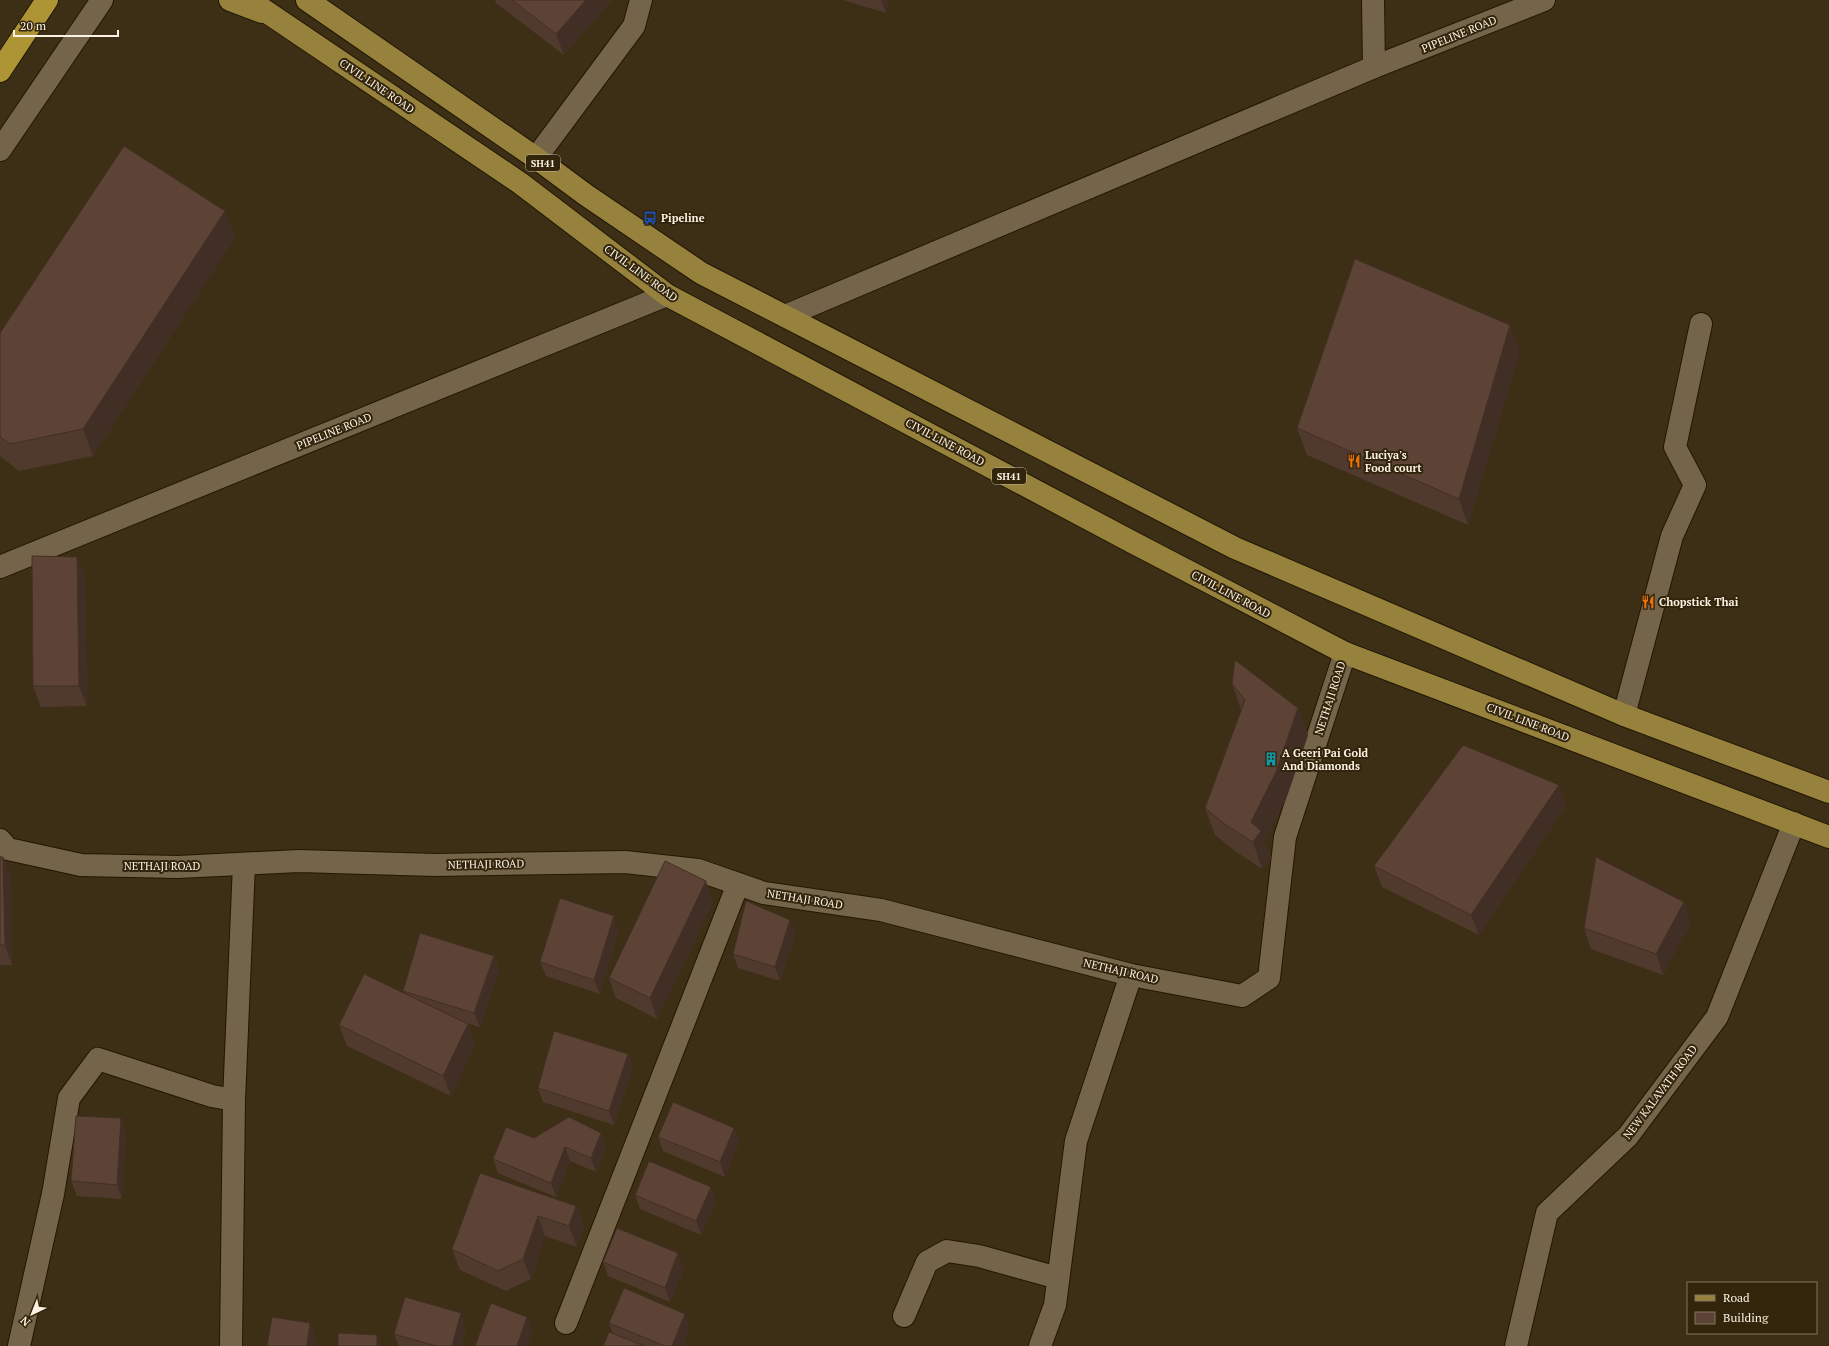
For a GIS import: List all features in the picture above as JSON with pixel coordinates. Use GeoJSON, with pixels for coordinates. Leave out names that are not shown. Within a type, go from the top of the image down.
{"type":"FeatureCollection","features":[{"type":"Feature","properties":{"kind":"highway"},"geometry":{"type":"LineString","coordinates":[[0,71],[47,0]]}},
{"type":"Feature","properties":{"kind":"main road"},"geometry":{"type":"LineString","coordinates":[[230,0],[271,15]]}},
{"type":"Feature","properties":{"kind":"main road","name":"CIVIL LINE ROAD"},"geometry":{"type":"LineString","coordinates":[[249,0],[520,183],[667,295],[1345,653],[1829,837]]}},
{"type":"Feature","properties":{"kind":"main road","name":"SH41"},"geometry":{"type":"LineString","coordinates":[[307,0],[536,158],[586,195],[701,273],[1235,548],[1624,715],[1829,792]]}},
{"type":"Feature","properties":{"kind":"street"},"geometry":{"type":"LineString","coordinates":[[0,150],[102,0]]}},
{"type":"Feature","properties":{"kind":"street"},"geometry":{"type":"LineString","coordinates":[[536,158],[634,26],[641,0]]}},
{"type":"Feature","properties":{"kind":"street"},"geometry":{"type":"LineString","coordinates":[[1373,0],[1374,67]]}},
{"type":"Feature","properties":{"kind":"street","name":"PIPELINE ROAD"},"geometry":{"type":"LineString","coordinates":[[785,316],[1374,67],[1544,0]]}},
{"type":"Feature","properties":{"kind":"street","name":"PIPELINE ROAD"},"geometry":{"type":"LineString","coordinates":[[0,567],[667,295]]}},
{"type":"Feature","properties":{"kind":"street"},"geometry":{"type":"LineString","coordinates":[[1624,715],[1672,536],[1695,485],[1675,447],[1701,324]]}},
{"type":"Feature","properties":{"kind":"street","name":"NETHAJI ROAD"},"geometry":{"type":"LineString","coordinates":[[0,840],[8,849],[81,865],[178,867],[299,861],[435,865],[626,862],[698,870],[764,892],[881,910],[1131,975],[1242,996],[1269,978],[1285,837],[1345,653]]}},
{"type":"Feature","properties":{"kind":"street","name":"NEW KALAVATH ROAD"},"geometry":{"type":"LineString","coordinates":[[1516,1346],[1547,1213],[1628,1136],[1716,1017],[1794,823]]}},
{"type":"Feature","properties":{"kind":"street"},"geometry":{"type":"LineString","coordinates":[[231,1346],[234,1100],[244,864]]}},
{"type":"Feature","properties":{"kind":"street"},"geometry":{"type":"LineString","coordinates":[[566,1323],[738,884]]}},
{"type":"Feature","properties":{"kind":"street"},"geometry":{"type":"LineString","coordinates":[[1040,1346],[1055,1305],[1076,1141],[1131,975]]}},
{"type":"Feature","properties":{"kind":"street"},"geometry":{"type":"LineString","coordinates":[[19,1346],[53,1194],[69,1098],[98,1059],[212,1096],[234,1100]]}},
{"type":"Feature","properties":{"kind":"street"},"geometry":{"type":"LineString","coordinates":[[904,1316],[927,1262],[947,1251],[979,1256],[1058,1278]]}},
{"type":"Feature","properties":{"kind":"building"},"geometry":{"type":"Polygon","coordinates":[[[512,0],[586,0],[556,34],[512,0]]]}},
{"type":"Feature","properties":{"kind":"building"},"geometry":{"type":"Polygon","coordinates":[[[124,146],[225,211],[83,429],[10,444],[0,437],[0,333],[124,146]]]}},
{"type":"Feature","properties":{"kind":"building"},"geometry":{"type":"Polygon","coordinates":[[[1355,259],[1510,325],[1459,499],[1297,428],[1355,259]]]}},
{"type":"Feature","properties":{"kind":"building"},"geometry":{"type":"Polygon","coordinates":[[[32,556],[77,557],[79,686],[33,686],[32,556]]]}},
{"type":"Feature","properties":{"kind":"building"},"geometry":{"type":"Polygon","coordinates":[[[1235,660],[1298,708],[1276,772],[1251,822],[1261,831],[1253,842],[1226,825],[1205,808],[1245,700],[1232,684],[1235,660]]]}},
{"type":"Feature","properties":{"kind":"building"},"geometry":{"type":"Polygon","coordinates":[[[1463,745],[1559,785],[1471,915],[1374,866],[1463,745]]]}},
{"type":"Feature","properties":{"kind":"building"},"geometry":{"type":"Polygon","coordinates":[[[0,857],[3,857],[5,945],[0,945],[0,857]]]}},
{"type":"Feature","properties":{"kind":"building"},"geometry":{"type":"Polygon","coordinates":[[[1596,857],[1684,902],[1656,954],[1584,928],[1596,857]]]}},
{"type":"Feature","properties":{"kind":"building"},"geometry":{"type":"Polygon","coordinates":[[[665,861],[706,881],[650,998],[609,978],[665,861]]]}},
{"type":"Feature","properties":{"kind":"building"},"geometry":{"type":"Polygon","coordinates":[[[560,898],[614,916],[594,980],[540,962],[560,898]]]}},
{"type":"Feature","properties":{"kind":"building"},"geometry":{"type":"Polygon","coordinates":[[[746,901],[790,920],[775,967],[733,954],[746,901]]]}},
{"type":"Feature","properties":{"kind":"building"},"geometry":{"type":"Polygon","coordinates":[[[420,933],[494,956],[474,1013],[403,991],[420,933]]]}},
{"type":"Feature","properties":{"kind":"building"},"geometry":{"type":"Polygon","coordinates":[[[364,974],[468,1024],[443,1076],[339,1025],[364,974]]]}},
{"type":"Feature","properties":{"kind":"building"},"geometry":{"type":"Polygon","coordinates":[[[554,1031],[628,1054],[609,1111],[538,1088],[554,1031]]]}},
{"type":"Feature","properties":{"kind":"building"},"geometry":{"type":"Polygon","coordinates":[[[673,1102],[734,1128],[720,1162],[658,1137],[673,1102]]]}},
{"type":"Feature","properties":{"kind":"building"},"geometry":{"type":"Polygon","coordinates":[[[76,1116],[121,1118],[117,1185],[71,1181],[76,1116]]]}},
{"type":"Feature","properties":{"kind":"building"},"geometry":{"type":"Polygon","coordinates":[[[569,1117],[601,1133],[591,1158],[565,1147],[551,1183],[493,1159],[506,1127],[534,1138],[569,1117]]]}},
{"type":"Feature","properties":{"kind":"building"},"geometry":{"type":"Polygon","coordinates":[[[649,1161],[711,1187],[696,1221],[635,1195],[649,1161]]]}},
{"type":"Feature","properties":{"kind":"building"},"geometry":{"type":"Polygon","coordinates":[[[480,1173],[576,1206],[569,1226],[538,1216],[523,1259],[498,1271],[452,1249],[480,1173]]]}},
{"type":"Feature","properties":{"kind":"building"},"geometry":{"type":"Polygon","coordinates":[[[617,1228],[678,1253],[665,1288],[603,1262],[617,1228]]]}},
{"type":"Feature","properties":{"kind":"building"},"geometry":{"type":"Polygon","coordinates":[[[624,1288],[685,1314],[672,1346],[665,1346],[609,1323],[624,1288]]]}},
{"type":"Feature","properties":{"kind":"building"},"geometry":{"type":"Polygon","coordinates":[[[405,1297],[461,1313],[452,1346],[436,1346],[394,1334],[405,1297]]]}},
{"type":"Feature","properties":{"kind":"building"},"geometry":{"type":"Polygon","coordinates":[[[491,1303],[527,1317],[517,1346],[475,1346],[491,1303]]]}},
{"type":"Feature","properties":{"kind":"building"},"geometry":{"type":"Polygon","coordinates":[[[272,1317],[310,1323],[307,1346],[267,1346],[272,1317]]]}},
{"type":"Feature","properties":{"kind":"building"},"geometry":{"type":"Polygon","coordinates":[[[609,1332],[644,1346],[603,1346],[609,1332]]]}},
{"type":"Feature","properties":{"kind":"building"},"geometry":{"type":"Polygon","coordinates":[[[338,1333],[377,1335],[377,1346],[338,1346],[338,1333]]]}},
{"type":"Feature","properties":{"kind":"place","name":"Pipeline"},"geometry":{"type":"Point","coordinates":[650,218]}},
{"type":"Feature","properties":{"kind":"place","name":"Luciya's Food court"},"geometry":{"type":"Point","coordinates":[1354,461]}},
{"type":"Feature","properties":{"kind":"place","name":"Chopstick Thai"},"geometry":{"type":"Point","coordinates":[1648,602]}},
{"type":"Feature","properties":{"kind":"place","name":"A Geeri Pai Gold And Diamonds"},"geometry":{"type":"Point","coordinates":[1271,759]}}]}
